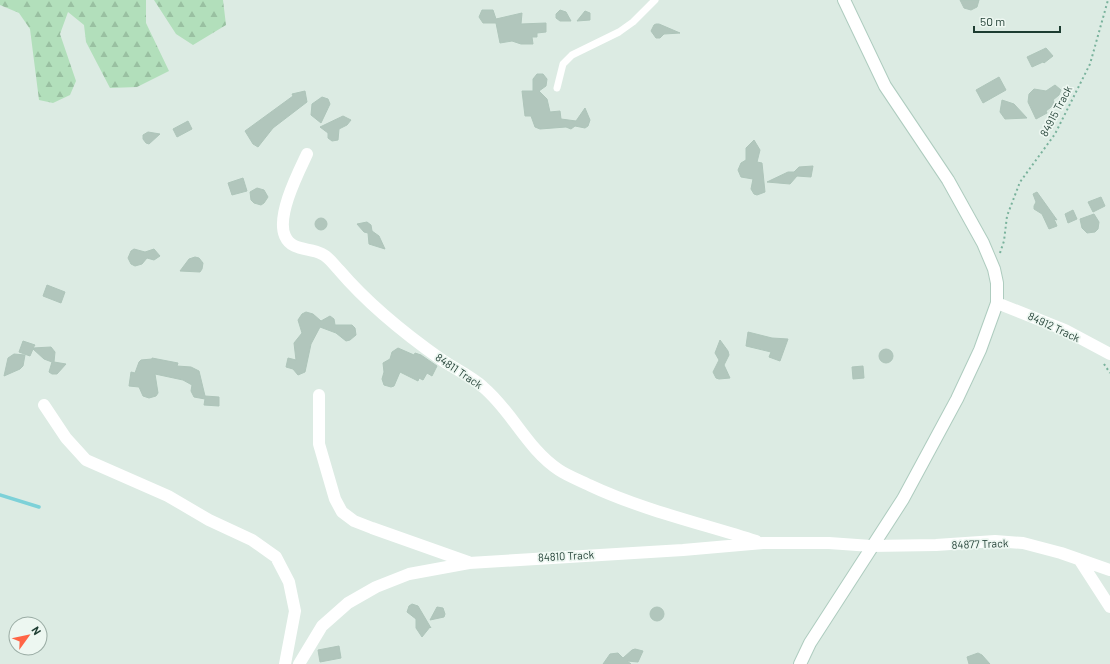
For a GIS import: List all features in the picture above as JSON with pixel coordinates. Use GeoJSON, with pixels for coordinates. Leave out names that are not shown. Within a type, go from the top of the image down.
{"type":"FeatureCollection","features":[{"type":"Feature","properties":{"kind":"street"},"geometry":{"type":"LineString","coordinates":[[800,664],[810,643],[871,546],[903,499],[957,399],[980,350],[997,303],[997,283],[994,269],[983,243],[948,180],[885,86],[844,0]]}},
{"type":"Feature","properties":{"kind":"street","name":"84811 Track"},"geometry":{"type":"LineString","coordinates":[[307,154],[294,180],[284,214],[283,225],[285,236],[291,244],[324,255],[349,282],[411,336],[443,360],[483,386],[497,400],[540,456],[560,471],[618,499],[685,521],[763,543]]}},
{"type":"Feature","properties":{"kind":"street","name":"84912 Track"},"geometry":{"type":"LineString","coordinates":[[997,303],[1065,330],[1110,354]]}},
{"type":"Feature","properties":{"kind":"street"},"geometry":{"type":"LineString","coordinates":[[319,396],[318,444],[335,499],[342,512],[354,521],[469,563]]}},
{"type":"Feature","properties":{"kind":"street"},"geometry":{"type":"LineString","coordinates":[[44,405],[66,438],[86,460],[168,496],[209,520],[252,540],[276,558],[289,582],[295,611],[285,664]]}},
{"type":"Feature","properties":{"kind":"street","name":"84877 Track"},"geometry":{"type":"LineString","coordinates":[[871,546],[995,542],[1023,543],[1079,559],[1110,570]]}},
{"type":"Feature","properties":{"kind":"street","name":"84810 Track"},"geometry":{"type":"LineString","coordinates":[[299,664],[322,626],[348,603],[376,587],[409,574],[469,563],[683,550],[763,543],[829,543],[871,546]]}},
{"type":"Feature","properties":{"kind":"street"},"geometry":{"type":"LineString","coordinates":[[1079,559],[1110,607]]}},
{"type":"Feature","properties":{"kind":"lane"},"geometry":{"type":"LineString","coordinates":[[558,88],[563,64],[572,55],[619,32],[634,22],[655,0]]}},
{"type":"Feature","properties":{"kind":"path","name":"84915 Track"},"geometry":{"type":"LineString","coordinates":[[994,269],[1004,241],[1007,216],[1020,182],[1055,134],[1090,64],[1108,0]]}},
{"type":"Feature","properties":{"kind":"green space"},"geometry":{"type":"Polygon","coordinates":[[[0,0],[146,0],[146,23],[169,71],[137,87],[110,88],[86,42],[84,25],[68,12],[60,34],[76,81],[70,95],[53,103],[39,100],[30,29],[19,13],[0,5],[0,0]]]}},
{"type":"Feature","properties":{"kind":"green space"},"geometry":{"type":"Polygon","coordinates":[[[154,0],[223,0],[226,25],[193,45],[176,34],[154,0]]]}},
{"type":"Feature","properties":{"kind":"building"},"geometry":{"type":"Polygon","coordinates":[[[960,0],[979,0],[977,7],[971,10],[964,8],[960,0]]]}},
{"type":"Feature","properties":{"kind":"building"},"geometry":{"type":"Polygon","coordinates":[[[482,10],[493,10],[496,19],[522,13],[521,24],[546,23],[546,32],[537,33],[537,37],[532,37],[533,44],[521,44],[512,41],[500,43],[496,23],[483,23],[479,17],[482,10]]]}},
{"type":"Feature","properties":{"kind":"building"},"geometry":{"type":"Polygon","coordinates":[[[560,10],[566,12],[571,21],[560,21],[556,18],[556,14],[560,10]]]}},
{"type":"Feature","properties":{"kind":"building"},"geometry":{"type":"Polygon","coordinates":[[[585,11],[590,13],[590,20],[577,21],[585,11]]]}},
{"type":"Feature","properties":{"kind":"building"},"geometry":{"type":"Polygon","coordinates":[[[656,24],[680,33],[664,34],[660,38],[656,38],[651,31],[656,24]]]}},
{"type":"Feature","properties":{"kind":"building"},"geometry":{"type":"Polygon","coordinates":[[[1046,48],[1053,56],[1044,63],[1043,62],[1032,67],[1027,57],[1046,48]]]}},
{"type":"Feature","properties":{"kind":"building"},"geometry":{"type":"Polygon","coordinates":[[[537,74],[543,74],[547,79],[546,86],[539,91],[547,99],[550,112],[560,111],[561,119],[576,121],[585,108],[590,120],[588,126],[585,128],[575,126],[571,129],[566,127],[540,129],[535,127],[531,116],[525,116],[522,91],[533,91],[533,79],[537,74]]]}},
{"type":"Feature","properties":{"kind":"building"},"geometry":{"type":"Polygon","coordinates":[[[999,77],[1006,90],[983,103],[976,90],[999,77]]]}},
{"type":"Feature","properties":{"kind":"building"},"geometry":{"type":"Polygon","coordinates":[[[1055,85],[1061,90],[1059,95],[1053,100],[1055,104],[1046,111],[1047,113],[1036,119],[1028,102],[1029,94],[1034,89],[1046,91],[1055,85]]]}},
{"type":"Feature","properties":{"kind":"building"},"geometry":{"type":"Polygon","coordinates":[[[305,91],[307,102],[273,128],[258,147],[253,144],[245,131],[293,96],[292,94],[305,91]]]}},
{"type":"Feature","properties":{"kind":"building"},"geometry":{"type":"Polygon","coordinates":[[[322,97],[328,99],[330,104],[321,123],[311,115],[312,104],[322,97]]]}},
{"type":"Feature","properties":{"kind":"building"},"geometry":{"type":"Polygon","coordinates":[[[1002,100],[1014,104],[1027,118],[1005,119],[1000,112],[1002,100]]]}},
{"type":"Feature","properties":{"kind":"building"},"geometry":{"type":"Polygon","coordinates":[[[343,116],[351,120],[347,125],[339,129],[338,140],[332,141],[328,138],[328,133],[320,127],[343,116]]]}},
{"type":"Feature","properties":{"kind":"building"},"geometry":{"type":"Polygon","coordinates":[[[188,121],[192,129],[177,137],[173,129],[188,121]]]}},
{"type":"Feature","properties":{"kind":"building"},"geometry":{"type":"Polygon","coordinates":[[[148,132],[160,134],[149,144],[143,139],[143,135],[148,132]]]}},
{"type":"Feature","properties":{"kind":"building"},"geometry":{"type":"Polygon","coordinates":[[[754,140],[760,150],[757,162],[762,163],[765,192],[757,195],[754,194],[751,189],[753,179],[741,177],[738,170],[741,163],[746,160],[746,148],[754,140]]]}},
{"type":"Feature","properties":{"kind":"building"},"geometry":{"type":"Polygon","coordinates":[[[813,166],[811,177],[797,176],[790,184],[767,182],[788,172],[794,172],[799,167],[813,166]]]}},
{"type":"Feature","properties":{"kind":"building"},"geometry":{"type":"Polygon","coordinates":[[[243,178],[247,191],[232,195],[228,183],[243,178]]]}},
{"type":"Feature","properties":{"kind":"building"},"geometry":{"type":"Polygon","coordinates":[[[257,188],[264,190],[268,197],[261,205],[254,203],[251,200],[250,192],[257,188]]]}},
{"type":"Feature","properties":{"kind":"building"},"geometry":{"type":"Polygon","coordinates":[[[1037,192],[1057,220],[1054,219],[1057,226],[1049,229],[1042,214],[1034,209],[1036,202],[1033,194],[1037,192]]]}},
{"type":"Feature","properties":{"kind":"building"},"geometry":{"type":"Polygon","coordinates":[[[1101,197],[1105,206],[1093,212],[1088,202],[1101,197]]]}},
{"type":"Feature","properties":{"kind":"building"},"geometry":{"type":"Polygon","coordinates":[[[1073,210],[1077,219],[1068,223],[1065,214],[1073,210]]]}},
{"type":"Feature","properties":{"kind":"building"},"geometry":{"type":"Polygon","coordinates":[[[1094,214],[1099,222],[1098,229],[1095,232],[1087,233],[1082,228],[1080,219],[1094,214]]]}},
{"type":"Feature","properties":{"kind":"building"},"geometry":{"type":"Polygon","coordinates":[[[323,218],[326,219],[326,229],[319,230],[316,229],[315,222],[316,219],[323,218]]]}},
{"type":"Feature","properties":{"kind":"building"},"geometry":{"type":"Polygon","coordinates":[[[367,222],[371,225],[372,231],[379,236],[385,249],[369,244],[368,233],[364,232],[357,224],[367,222]]]}},
{"type":"Feature","properties":{"kind":"building"},"geometry":{"type":"Polygon","coordinates":[[[134,249],[145,252],[154,249],[160,256],[154,260],[147,258],[142,264],[135,266],[131,264],[128,258],[131,251],[134,249]]]}},
{"type":"Feature","properties":{"kind":"building"},"geometry":{"type":"Polygon","coordinates":[[[195,257],[199,258],[203,263],[200,272],[180,271],[189,259],[195,257]]]}},
{"type":"Feature","properties":{"kind":"building"},"geometry":{"type":"Polygon","coordinates":[[[47,285],[65,292],[61,303],[43,296],[47,285]]]}},
{"type":"Feature","properties":{"kind":"building"},"geometry":{"type":"Polygon","coordinates":[[[306,312],[313,314],[321,321],[330,316],[334,319],[335,325],[352,325],[355,328],[356,335],[350,340],[346,341],[336,333],[320,327],[311,344],[305,372],[298,375],[293,369],[286,367],[288,358],[296,360],[294,343],[302,333],[298,320],[302,314],[306,312]]]}},
{"type":"Feature","properties":{"kind":"building"},"geometry":{"type":"Polygon","coordinates":[[[748,332],[772,338],[788,339],[780,361],[769,357],[771,352],[746,346],[748,332]]]}},
{"type":"Feature","properties":{"kind":"building"},"geometry":{"type":"Polygon","coordinates":[[[720,340],[728,351],[729,355],[724,365],[730,378],[716,378],[713,372],[719,360],[715,353],[720,340]]]}},
{"type":"Feature","properties":{"kind":"building"},"geometry":{"type":"Polygon","coordinates":[[[23,341],[35,345],[33,348],[51,347],[55,352],[54,362],[66,364],[57,374],[52,374],[49,372],[52,362],[44,359],[33,349],[30,356],[19,352],[23,341]]]}},
{"type":"Feature","properties":{"kind":"building"},"geometry":{"type":"Polygon","coordinates":[[[398,348],[414,355],[415,353],[421,355],[437,366],[432,376],[427,373],[423,380],[419,378],[418,381],[400,372],[394,386],[391,387],[384,385],[382,379],[384,372],[383,363],[390,359],[392,352],[398,348]]]}},
{"type":"Feature","properties":{"kind":"building"},"geometry":{"type":"Polygon","coordinates":[[[883,349],[889,349],[893,353],[893,359],[889,363],[883,363],[879,359],[879,353],[883,349]]]}},
{"type":"Feature","properties":{"kind":"building"},"geometry":{"type":"Polygon","coordinates":[[[14,354],[25,355],[23,366],[20,369],[4,376],[8,358],[14,354]]]}},
{"type":"Feature","properties":{"kind":"building"},"geometry":{"type":"Polygon","coordinates":[[[152,358],[178,363],[177,366],[191,367],[199,371],[205,396],[219,397],[219,406],[204,405],[205,399],[194,397],[191,391],[192,385],[183,380],[155,374],[158,393],[156,396],[149,398],[143,396],[139,387],[129,386],[131,372],[135,373],[139,362],[141,360],[152,358]]]}},
{"type":"Feature","properties":{"kind":"building"},"geometry":{"type":"Polygon","coordinates":[[[863,366],[864,378],[853,379],[852,367],[863,366]]]}},
{"type":"Feature","properties":{"kind":"building"},"geometry":{"type":"Polygon","coordinates":[[[412,604],[418,606],[431,628],[430,627],[422,637],[416,628],[416,619],[407,612],[409,606],[412,604]]]}},
{"type":"Feature","properties":{"kind":"building"},"geometry":{"type":"Polygon","coordinates":[[[437,607],[443,608],[445,614],[444,617],[430,620],[437,607]]]}},
{"type":"Feature","properties":{"kind":"building"},"geometry":{"type":"Polygon","coordinates":[[[657,607],[662,609],[664,614],[662,619],[657,621],[652,619],[650,614],[652,609],[657,607]]]}},
{"type":"Feature","properties":{"kind":"building"},"geometry":{"type":"Polygon","coordinates":[[[339,646],[341,658],[320,662],[318,650],[339,646]]]}},
{"type":"Feature","properties":{"kind":"building"},"geometry":{"type":"Polygon","coordinates":[[[635,649],[643,651],[638,662],[627,661],[631,664],[603,664],[610,654],[618,653],[623,658],[635,649]]]}},
{"type":"Feature","properties":{"kind":"building"},"geometry":{"type":"Polygon","coordinates":[[[978,653],[982,655],[990,664],[969,664],[967,657],[978,653]]]}},
{"type":"Feature","properties":{"kind":"waterway"},"geometry":{"type":"LineString","coordinates":[[0,495],[39,507]]}}]}
